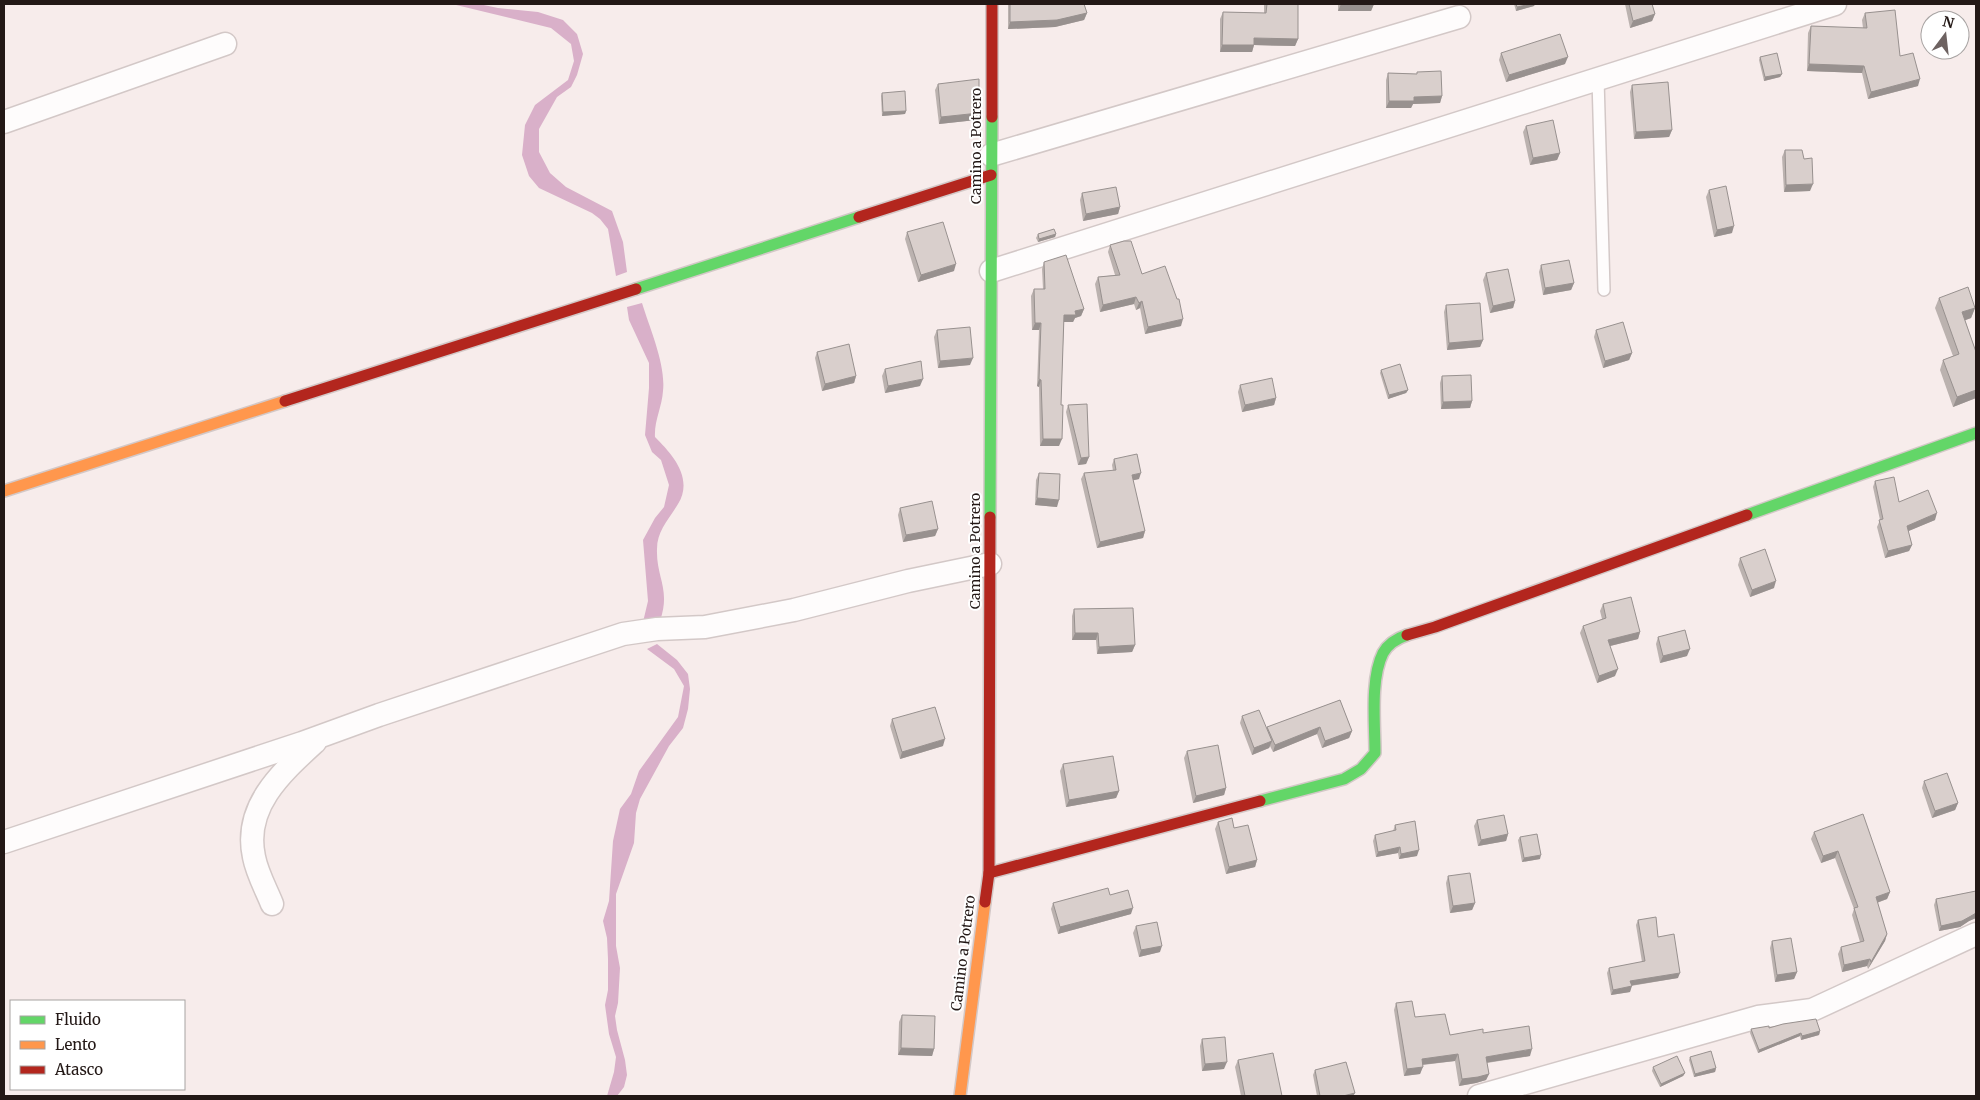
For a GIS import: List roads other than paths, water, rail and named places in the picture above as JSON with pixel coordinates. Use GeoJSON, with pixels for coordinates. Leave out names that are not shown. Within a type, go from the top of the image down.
{"type":"FeatureCollection","features":[{"type":"Feature","properties":{"kind":"street","name":"Camino a Potrero"},"geometry":{"type":"LineString","coordinates":[[960,1096],[989,873],[992,4]]}},
{"type":"Feature","properties":{"kind":"street"},"geometry":{"type":"LineString","coordinates":[[991,271],[1835,4]]}},
{"type":"Feature","properties":{"kind":"street"},"geometry":{"type":"LineString","coordinates":[[4,491],[991,165],[1460,17]]}},
{"type":"Feature","properties":{"kind":"street"},"geometry":{"type":"LineString","coordinates":[[4,122],[225,44]]}},
{"type":"Feature","properties":{"kind":"street"},"geometry":{"type":"LineString","coordinates":[[989,873],[1344,779],[1362,768],[1375,753],[1377,670],[1387,646],[1408,633],[1444,624],[1976,433]]}},
{"type":"Feature","properties":{"kind":"street"},"geometry":{"type":"LineString","coordinates":[[4,842],[623,634],[657,629],[705,627],[776,613],[908,581],[990,564]]}},
{"type":"Feature","properties":{"kind":"street"},"geometry":{"type":"LineString","coordinates":[[272,904],[254,859],[252,842],[253,823],[265,794],[292,762],[323,735]]}},
{"type":"Feature","properties":{"kind":"street"},"geometry":{"type":"LineString","coordinates":[[1479,1096],[1758,1017],[1812,1010],[1976,934]]}},
{"type":"Feature","properties":{"kind":"lane"},"geometry":{"type":"LineString","coordinates":[[1598,79],[1604,290]]}}]}
